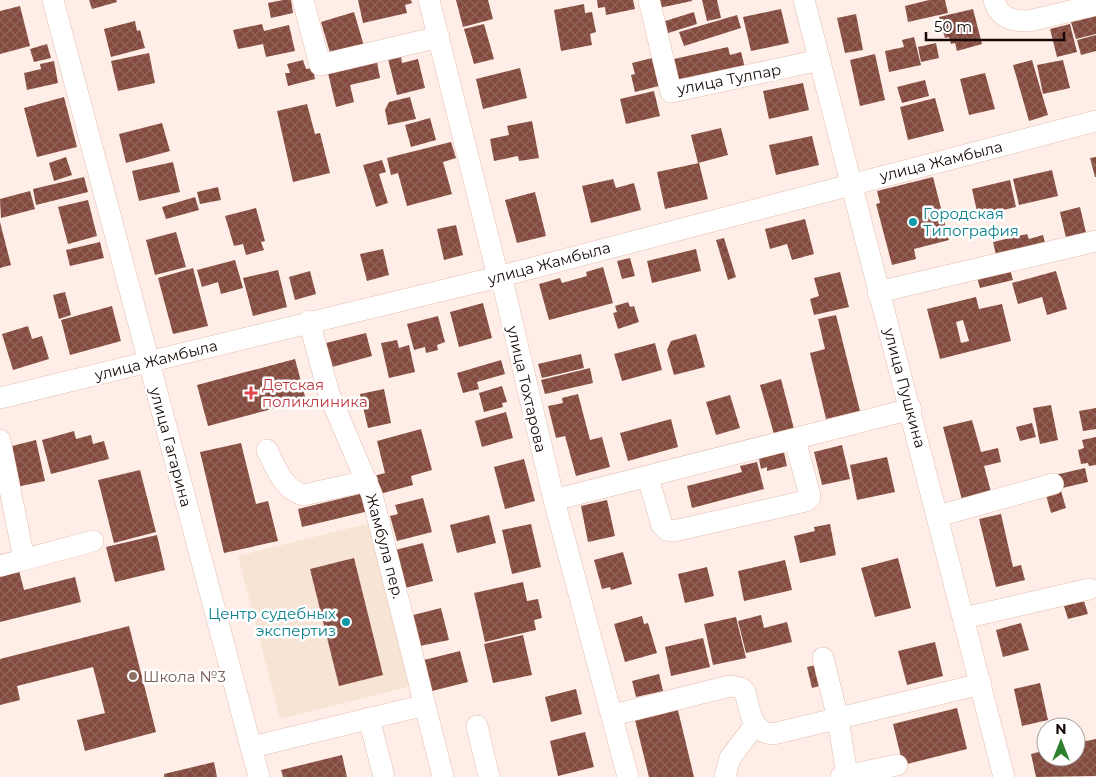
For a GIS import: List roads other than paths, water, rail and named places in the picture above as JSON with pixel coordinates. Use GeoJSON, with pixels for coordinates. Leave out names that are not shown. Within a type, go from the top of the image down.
{"type":"FeatureCollection","features":[{"type":"Feature","properties":{"kind":"street","name":"улица Гагарина"},"geometry":{"type":"LineString","coordinates":[[53,0],[259,777]]}},
{"type":"Feature","properties":{"kind":"street"},"geometry":{"type":"LineString","coordinates":[[303,0],[320,65],[439,38]]}},
{"type":"Feature","properties":{"kind":"street","name":"улица Тохтарова"},"geometry":{"type":"LineString","coordinates":[[429,0],[498,277],[504,288],[554,500],[613,715],[628,777]]}},
{"type":"Feature","properties":{"kind":"street","name":"улица Тулпар"},"geometry":{"type":"LineString","coordinates":[[649,0],[671,92],[820,60]]}},
{"type":"Feature","properties":{"kind":"street","name":"улица Пушкина"},"geometry":{"type":"LineString","coordinates":[[804,0],[878,292],[911,409],[1004,777]]}},
{"type":"Feature","properties":{"kind":"street"},"geometry":{"type":"LineString","coordinates":[[994,0],[997,10],[1002,16],[1020,21],[1028,21],[1096,5]]}},
{"type":"Feature","properties":{"kind":"street","name":"улица Жамбыла"},"geometry":{"type":"LineString","coordinates":[[0,398],[148,363],[309,321],[498,277],[1096,121]]}},
{"type":"Feature","properties":{"kind":"street"},"geometry":{"type":"LineString","coordinates":[[878,292],[1096,241]]}},
{"type":"Feature","properties":{"kind":"street","name":"Жамбула пер."},"geometry":{"type":"LineString","coordinates":[[309,321],[329,394],[367,481],[388,554],[444,777]]}},
{"type":"Feature","properties":{"kind":"street"},"geometry":{"type":"LineString","coordinates":[[554,500],[648,478],[911,409]]}},
{"type":"Feature","properties":{"kind":"street"},"geometry":{"type":"LineString","coordinates":[[0,440],[24,559]]}},
{"type":"Feature","properties":{"kind":"street"},"geometry":{"type":"LineString","coordinates":[[648,478],[662,525],[667,530],[674,531],[806,501],[809,492],[795,440]]}},
{"type":"Feature","properties":{"kind":"street"},"geometry":{"type":"LineString","coordinates":[[267,450],[288,489],[295,493],[303,495],[367,481]]}},
{"type":"Feature","properties":{"kind":"street"},"geometry":{"type":"LineString","coordinates":[[938,516],[1053,484]]}},
{"type":"Feature","properties":{"kind":"street"},"geometry":{"type":"LineString","coordinates":[[0,566],[93,541]]}},
{"type":"Feature","properties":{"kind":"street"},"geometry":{"type":"LineString","coordinates":[[964,618],[1089,589]]}},
{"type":"Feature","properties":{"kind":"street"},"geometry":{"type":"LineString","coordinates":[[823,658],[838,719],[844,776],[897,765]]}},
{"type":"Feature","properties":{"kind":"street"},"geometry":{"type":"LineString","coordinates":[[613,715],[730,686],[741,688],[745,692],[755,725],[764,734],[773,734],[981,684]]}},
{"type":"Feature","properties":{"kind":"street"},"geometry":{"type":"LineString","coordinates":[[252,747],[425,705]]}},
{"type":"Feature","properties":{"kind":"street"},"geometry":{"type":"LineString","coordinates":[[369,718],[384,777]]}},
{"type":"Feature","properties":{"kind":"street"},"geometry":{"type":"LineString","coordinates":[[725,777],[730,758],[755,725]]}},
{"type":"Feature","properties":{"kind":"street"},"geometry":{"type":"LineString","coordinates":[[477,726],[490,777]]}},
{"type":"Feature","properties":{"kind":"place","name":"Городская Типография"},"geometry":{"type":"Point","coordinates":[913,222]}},
{"type":"Feature","properties":{"kind":"place","name":"Детская поликлиника"},"geometry":{"type":"Point","coordinates":[251,393]}},
{"type":"Feature","properties":{"kind":"place","name":"Центр судебных экспертиз"},"geometry":{"type":"Point","coordinates":[346,622]}},
{"type":"Feature","properties":{"kind":"place","name":"Школа №3"},"geometry":{"type":"Point","coordinates":[133,676]}}]}
